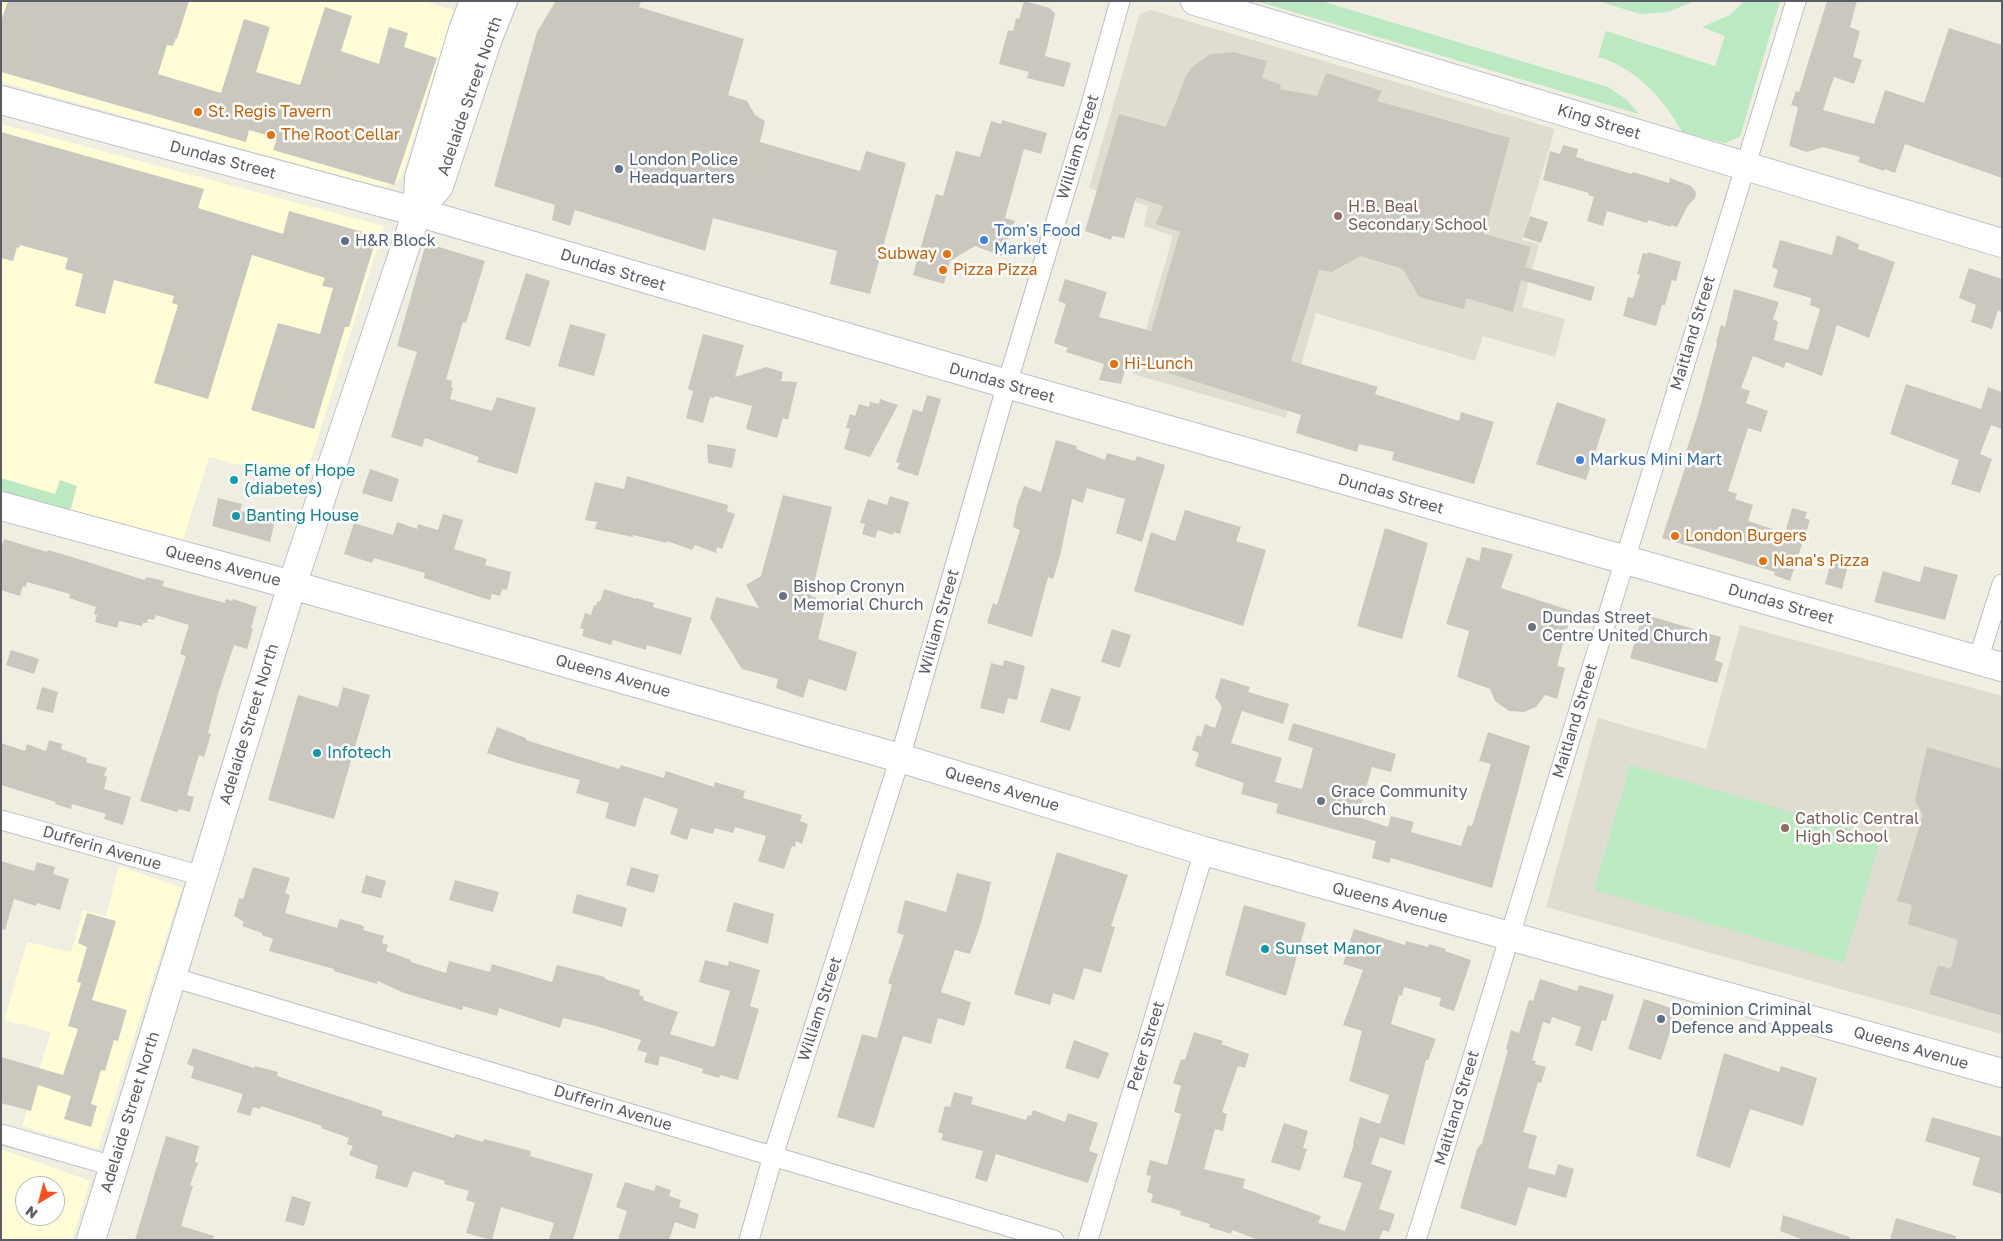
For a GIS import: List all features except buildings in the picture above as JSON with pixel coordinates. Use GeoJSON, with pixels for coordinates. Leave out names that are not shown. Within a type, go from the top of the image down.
{"type":"FeatureCollection","features":[{"type":"Feature","properties":{"kind":"main road","name":"Adelaide Street North"},"geometry":{"type":"LineString","coordinates":[[91,1240],[292,585],[417,212],[419,178],[463,30],[474,1]]}},
{"type":"Feature","properties":{"kind":"main road","name":"Adelaide Street North"},"geometry":{"type":"LineString","coordinates":[[417,212],[439,186],[488,38],[503,1]]}},
{"type":"Feature","properties":{"kind":"main road","name":"King Street"},"geometry":{"type":"LineString","coordinates":[[1195,1],[2002,243]]}},
{"type":"Feature","properties":{"kind":"main road","name":"Dundas Street"},"geometry":{"type":"LineString","coordinates":[[1,100],[417,212],[695,295],[1990,664]]}},
{"type":"Feature","properties":{"kind":"main road","name":"Queens Avenue"},"geometry":{"type":"LineString","coordinates":[[1,506],[292,585],[900,758],[1204,851],[2002,1073]]}},
{"type":"Feature","properties":{"kind":"street","name":"William Street"},"geometry":{"type":"LineString","coordinates":[[749,1240],[773,1156],[900,758],[1007,384],[1088,115],[1120,1]]}},
{"type":"Feature","properties":{"kind":"street","name":"Maitland Street"},"geometry":{"type":"LineString","coordinates":[[1416,1240],[1511,936],[1624,560],[1796,1]]}},
{"type":"Feature","properties":{"kind":"street"},"geometry":{"type":"LineString","coordinates":[[1990,664],[2002,584]]}},
{"type":"Feature","properties":{"kind":"street","name":"Dufferin Avenue"},"geometry":{"type":"LineString","coordinates":[[1,820],[202,876]]}},
{"type":"Feature","properties":{"kind":"street","name":"Peter Street"},"geometry":{"type":"LineString","coordinates":[[1088,1240],[1204,851]]}},
{"type":"Feature","properties":{"kind":"street","name":"Dufferin Avenue"},"geometry":{"type":"LineString","coordinates":[[172,977],[1054,1240]]}},
{"type":"Feature","properties":{"kind":"street"},"geometry":{"type":"LineString","coordinates":[[1,1134],[113,1166]]}},
{"type":"Feature","properties":{"kind":"shaded area"},"geometry":{"type":"Polygon","coordinates":[[[1,1],[423,1],[454,10],[401,178],[385,188],[1,82],[1,1]]]}},
{"type":"Feature","properties":{"kind":"shaded area","name":"H.B. Beal Secondary School"},"geometry":{"type":"Polygon","coordinates":[[[1151,10],[1555,129],[1522,240],[1539,244],[1522,307],[1565,319],[1555,357],[1483,336],[1475,361],[1316,313],[1286,418],[1133,374],[1173,236],[1144,226],[1148,206],[1089,188],[1140,13],[1151,10]]]}},
{"type":"Feature","properties":{"kind":"shaded area"},"geometry":{"type":"Polygon","coordinates":[[[1,124],[384,226],[304,482],[209,457],[182,543],[1,492],[1,124]]]}},
{"type":"Feature","properties":{"kind":"shaded area","name":"Catholic Central High School"},"geometry":{"type":"Polygon","coordinates":[[[1740,625],[2002,696],[2002,1034],[1546,907],[1598,718],[1706,749],[1740,625]]]}},
{"type":"Feature","properties":{"kind":"shaded area"},"geometry":{"type":"Polygon","coordinates":[[[119,866],[182,888],[98,1149],[22,1126],[51,1032],[4,1020],[27,942],[71,952],[83,910],[106,916],[119,866]]]}},
{"type":"Feature","properties":{"kind":"shaded area"},"geometry":{"type":"Polygon","coordinates":[[[1,1149],[90,1181],[72,1240],[1,1240],[1,1149]]]}},
{"type":"Feature","properties":{"kind":"green space"},"geometry":{"type":"Polygon","coordinates":[[[1256,1],[1321,1],[1608,87],[1626,99],[1639,114],[1256,1]]]}},
{"type":"Feature","properties":{"kind":"green space"},"geometry":{"type":"Polygon","coordinates":[[[1598,1],[1695,1],[1668,12],[1640,14],[1598,1]]]}},
{"type":"Feature","properties":{"kind":"green space"},"geometry":{"type":"Polygon","coordinates":[[[1744,1],[1780,1],[1740,137],[1725,143],[1682,132],[1667,108],[1648,86],[1625,69],[1598,57],[1606,31],[1715,66],[1725,36],[1702,27],[1730,15],[1744,1]]]}},
{"type":"Feature","properties":{"kind":"green space"},"geometry":{"type":"Polygon","coordinates":[[[1,478],[55,494],[60,480],[77,486],[71,508],[60,512],[1,495],[1,478]]]}},
{"type":"Feature","properties":{"kind":"green space"},"geometry":{"type":"Polygon","coordinates":[[[1630,765],[1881,838],[1844,963],[1594,890],[1630,765]]]}},
{"type":"Feature","properties":{"kind":"place","name":"St. Regis Tavern"},"geometry":{"type":"Point","coordinates":[198,112]}},
{"type":"Feature","properties":{"kind":"place","name":"The Root Cellar"},"geometry":{"type":"Point","coordinates":[271,135]}},
{"type":"Feature","properties":{"kind":"place","name":"London Police Headquarters"},"geometry":{"type":"Point","coordinates":[619,169]}},
{"type":"Feature","properties":{"kind":"place","name":"H.B. Beal Secondary School"},"geometry":{"type":"Point","coordinates":[1338,216]}},
{"type":"Feature","properties":{"kind":"place","name":"Tom's Food Market"},"geometry":{"type":"Point","coordinates":[984,240]}},
{"type":"Feature","properties":{"kind":"place","name":"H&R Block"},"geometry":{"type":"Point","coordinates":[345,241]}},
{"type":"Feature","properties":{"kind":"place","name":"Subway"},"geometry":{"type":"Point","coordinates":[947,254]}},
{"type":"Feature","properties":{"kind":"place","name":"Pizza Pizza"},"geometry":{"type":"Point","coordinates":[943,270]}},
{"type":"Feature","properties":{"kind":"place","name":"Hi-Lunch"},"geometry":{"type":"Point","coordinates":[1114,364]}},
{"type":"Feature","properties":{"kind":"place","name":"Markus Mini Mart"},"geometry":{"type":"Point","coordinates":[1580,460]}},
{"type":"Feature","properties":{"kind":"place","name":"Flame of Hope (diabetes)"},"geometry":{"type":"Point","coordinates":[234,480]}},
{"type":"Feature","properties":{"kind":"place","name":"Banting House"},"geometry":{"type":"Point","coordinates":[236,516]}},
{"type":"Feature","properties":{"kind":"place","name":"London Burgers"},"geometry":{"type":"Point","coordinates":[1675,536]}},
{"type":"Feature","properties":{"kind":"place","name":"Nana's Pizza"},"geometry":{"type":"Point","coordinates":[1763,561]}},
{"type":"Feature","properties":{"kind":"place","name":"Bishop Cronyn Memorial Church"},"geometry":{"type":"Point","coordinates":[783,596]}},
{"type":"Feature","properties":{"kind":"place","name":"Dundas Street Centre United Church"},"geometry":{"type":"Point","coordinates":[1532,627]}},
{"type":"Feature","properties":{"kind":"place","name":"Infotech"},"geometry":{"type":"Point","coordinates":[317,753]}},
{"type":"Feature","properties":{"kind":"place","name":"Grace Community Church"},"geometry":{"type":"Point","coordinates":[1321,801]}},
{"type":"Feature","properties":{"kind":"place","name":"Catholic Central High School"},"geometry":{"type":"Point","coordinates":[1785,828]}},
{"type":"Feature","properties":{"kind":"place","name":"Sunset Manor"},"geometry":{"type":"Point","coordinates":[1265,949]}},
{"type":"Feature","properties":{"kind":"place","name":"Dominion Criminal Defence and Appeals"},"geometry":{"type":"Point","coordinates":[1661,1019]}}]}
